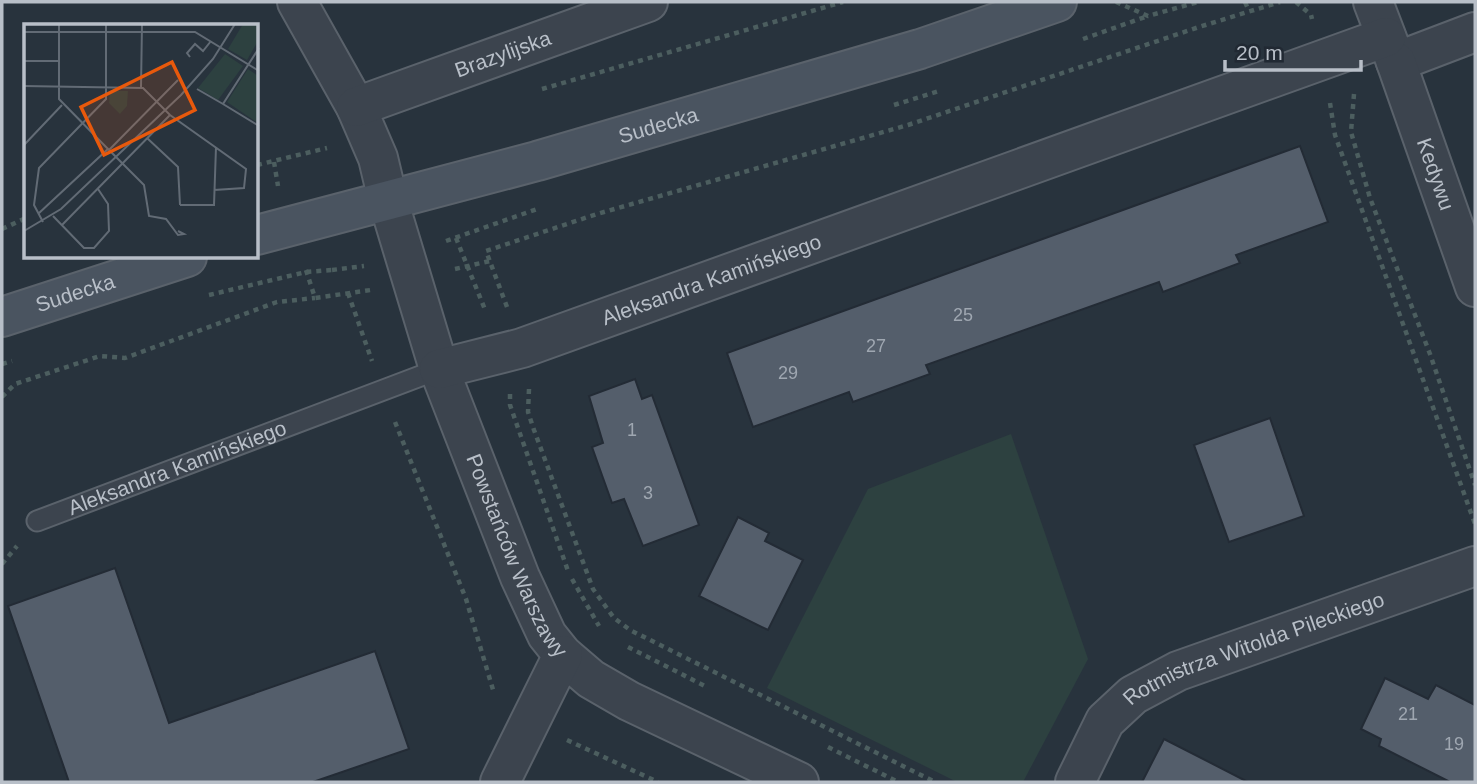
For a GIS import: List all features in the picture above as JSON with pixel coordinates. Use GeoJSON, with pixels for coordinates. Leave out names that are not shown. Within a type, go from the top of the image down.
{"type":"FeatureCollection","features":[{"type":"Feature","properties":{"kind":"street","name":"Powstańców Warszawy"},"geometry":{"type":"LineString","coordinates":[[297,2],[356,107],[378,158],[439,369],[520,577],[547,635],[563,655],[591,679],[629,701],[799,782]]}},
{"type":"Feature","properties":{"kind":"street","name":"Brazylijska"},"geometry":{"type":"LineString","coordinates":[[356,107],[648,2]]}},
{"type":"Feature","properties":{"kind":"street","name":"Sudecka"},"geometry":{"type":"LineString","coordinates":[[274,230],[537,160],[920,49],[1057,2]]}},
{"type":"Feature","properties":{"kind":"street"},"geometry":{"type":"LineString","coordinates":[[1373,2],[1391,50]]}},
{"type":"Feature","properties":{"kind":"street","name":"Aleksandra Kamińskiego"},"geometry":{"type":"LineString","coordinates":[[439,369],[513,350],[1336,54],[1391,50],[1475,32]]}},
{"type":"Feature","properties":{"kind":"street","name":"Kedywu"},"geometry":{"type":"LineString","coordinates":[[1391,50],[1475,287]]}},
{"type":"Feature","properties":{"kind":"street","name":"Sudecka"},"geometry":{"type":"LineString","coordinates":[[2,317],[181,259]]}},
{"type":"Feature","properties":{"kind":"street","name":"Rotmistrza Witolda Pileckiego"},"geometry":{"type":"LineString","coordinates":[[1075,782],[1105,721],[1133,695],[1178,671],[1475,566]]}},
{"type":"Feature","properties":{"kind":"street"},"geometry":{"type":"LineString","coordinates":[[500,782],[563,655]]}},
{"type":"Feature","properties":{"kind":"lane","name":"Aleksandra Kamińskiego"},"geometry":{"type":"LineString","coordinates":[[37,521],[439,369]]}},
{"type":"Feature","properties":{"kind":"path"},"geometry":{"type":"LineString","coordinates":[[1116,2],[1147,16],[1198,2]]}},
{"type":"Feature","properties":{"kind":"path"},"geometry":{"type":"LineString","coordinates":[[1245,2],[1249,11]]}},
{"type":"Feature","properties":{"kind":"path"},"geometry":{"type":"LineString","coordinates":[[601,629],[571,578],[510,405],[509,376],[513,350],[486,251],[609,211],[908,125],[1280,2]]}},
{"type":"Feature","properties":{"kind":"path"},"geometry":{"type":"LineString","coordinates":[[1296,2],[1311,15],[1354,77],[1351,132],[1370,198],[1475,481],[1460,484]]}},
{"type":"Feature","properties":{"kind":"path"},"geometry":{"type":"LineString","coordinates":[[1336,54],[1335,135],[1475,524]]}},
{"type":"Feature","properties":{"kind":"path"},"geometry":{"type":"LineString","coordinates":[[274,162],[277,184],[274,230],[315,298]]}},
{"type":"Feature","properties":{"kind":"path"},"geometry":{"type":"LineString","coordinates":[[2,229],[24,219]]}},
{"type":"Feature","properties":{"kind":"path"},"geometry":{"type":"LineString","coordinates":[[456,238],[530,385],[528,412],[593,589],[614,618],[630,630],[935,782]]}},
{"type":"Feature","properties":{"kind":"path"},"geometry":{"type":"LineString","coordinates":[[2,397],[15,384],[100,356],[125,358],[277,302],[376,289],[490,261]]}},
{"type":"Feature","properties":{"kind":"path"},"geometry":{"type":"LineString","coordinates":[[618,642],[716,691]]}},
{"type":"Feature","properties":{"kind":"path"},"geometry":{"type":"LineString","coordinates":[[822,744],[898,782]]}},
{"type":"Feature","properties":{"kind":"green space"},"geometry":{"type":"Polygon","coordinates":[[[1011,434],[1088,659],[1023,782],[957,782],[767,688],[868,489],[1011,434]]]}},
{"type":"Feature","properties":{"kind":"building"},"geometry":{"type":"Polygon","coordinates":[[[1300,146],[1328,222],[1236,255],[1240,263],[1163,292],[1159,282],[926,365],[930,374],[853,402],[849,392],[753,427],[727,353],[1300,146]]]}},
{"type":"Feature","properties":{"kind":"building"},"geometry":{"type":"Polygon","coordinates":[[[635,379],[642,399],[652,395],[699,525],[643,546],[624,499],[612,503],[603,478],[592,447],[603,443],[589,396],[635,379]]]}},
{"type":"Feature","properties":{"kind":"building"},"geometry":{"type":"Polygon","coordinates":[[[1270,418],[1304,516],[1229,542],[1194,445],[1270,418]]]}},
{"type":"Feature","properties":{"kind":"building"},"geometry":{"type":"Polygon","coordinates":[[[738,517],[769,533],[765,541],[803,560],[768,630],[699,596],[738,517]]]}},
{"type":"Feature","properties":{"kind":"building"},"geometry":{"type":"Polygon","coordinates":[[[115,568],[169,723],[375,651],[409,749],[313,782],[69,782],[8,606],[115,568]]]}},
{"type":"Feature","properties":{"kind":"building"},"geometry":{"type":"Polygon","coordinates":[[[1385,678],[1428,699],[1436,685],[1475,705],[1475,782],[1450,782],[1379,746],[1381,739],[1361,729],[1385,678]]]}},
{"type":"Feature","properties":{"kind":"building"},"geometry":{"type":"Polygon","coordinates":[[[1164,739],[1248,782],[1142,782],[1164,739]]]}}]}
